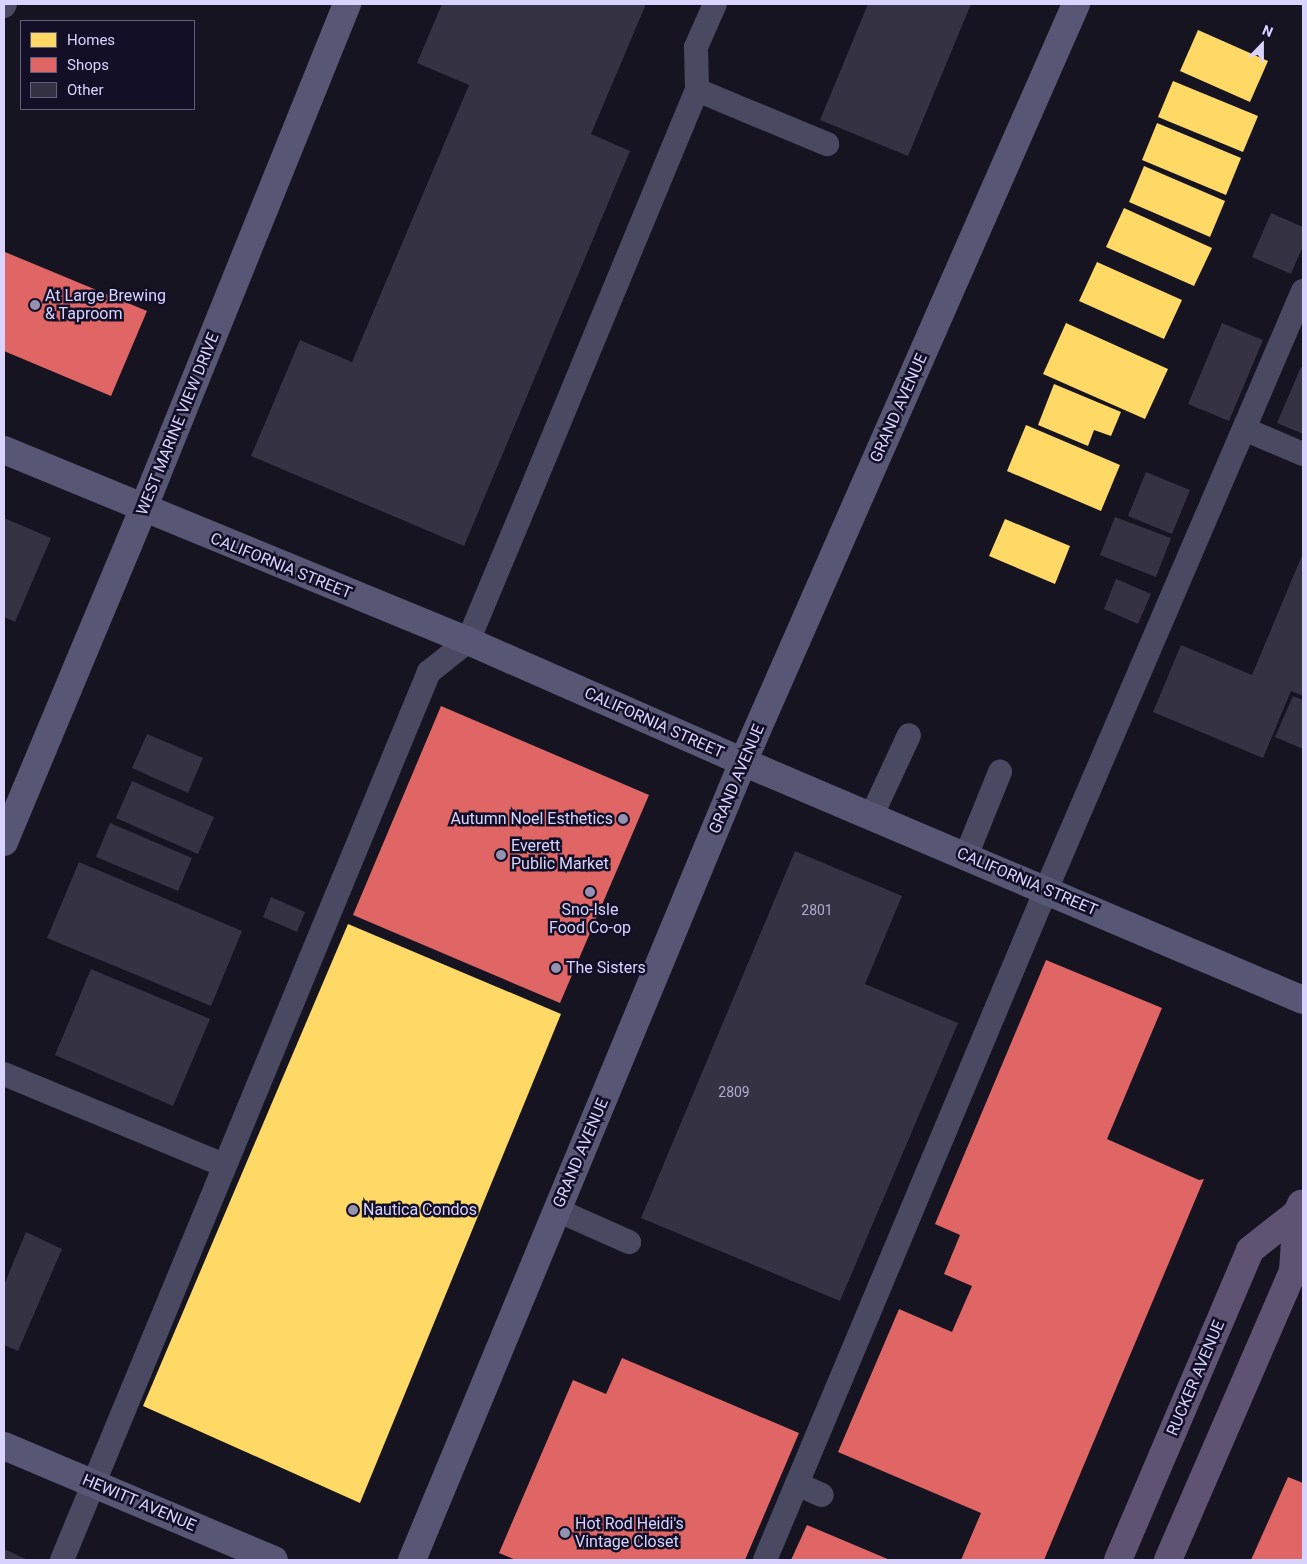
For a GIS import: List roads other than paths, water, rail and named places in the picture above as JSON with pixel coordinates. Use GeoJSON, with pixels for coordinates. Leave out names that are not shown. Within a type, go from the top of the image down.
{"type":"FeatureCollection","features":[{"type":"Feature","properties":{"kind":"main road","name":"RUCKER AVENUE"},"geometry":{"type":"LineString","coordinates":[[1118,1560],[1250,1250],[1301,1209]]}},
{"type":"Feature","properties":{"kind":"main road","name":"RUCKER AVENUE"},"geometry":{"type":"LineString","coordinates":[[1168,1560],[1293,1271],[1301,1209]]}},
{"type":"Feature","properties":{"kind":"street","name":"WEST MARINE VIEW DRIVE"},"geometry":{"type":"LineString","coordinates":[[4,842],[144,509],[347,4]]}},
{"type":"Feature","properties":{"kind":"street","name":"GRAND AVENUE"},"geometry":{"type":"LineString","coordinates":[[412,1560],[744,762],[1076,4]]}},
{"type":"Feature","properties":{"kind":"street","name":"CALIFORNIA STREET"},"geometry":{"type":"LineString","coordinates":[[4,450],[468,641],[871,817],[1303,1000]]}},
{"type":"Feature","properties":{"kind":"street","name":"HEWITT AVENUE"},"geometry":{"type":"LineString","coordinates":[[4,1446],[274,1560]]}},
{"type":"Feature","properties":{"kind":"lane"},"geometry":{"type":"LineString","coordinates":[[62,1560],[429,672],[468,641],[698,90],[696,47],[715,4]]}},
{"type":"Feature","properties":{"kind":"lane"},"geometry":{"type":"LineString","coordinates":[[698,90],[827,144]]}},
{"type":"Feature","properties":{"kind":"lane"},"geometry":{"type":"LineString","coordinates":[[765,1560],[1046,890],[1303,291]]}},
{"type":"Feature","properties":{"kind":"lane"},"geometry":{"type":"LineString","coordinates":[[1244,430],[1303,454]]}},
{"type":"Feature","properties":{"kind":"lane"},"geometry":{"type":"LineString","coordinates":[[871,817],[909,734]]}},
{"type":"Feature","properties":{"kind":"lane"},"geometry":{"type":"LineString","coordinates":[[966,856],[1000,772]]}},
{"type":"Feature","properties":{"kind":"lane"},"geometry":{"type":"LineString","coordinates":[[4,1074],[224,1165]]}},
{"type":"Feature","properties":{"kind":"lane"},"geometry":{"type":"LineString","coordinates":[[557,1210],[630,1242]]}},
{"type":"Feature","properties":{"kind":"lane"},"geometry":{"type":"LineString","coordinates":[[797,1484],[822,1495]]}},
{"type":"Feature","properties":{"kind":"place","name":"At Large Brewing & Taproom"},"geometry":{"type":"Point","coordinates":[35,305]}},
{"type":"Feature","properties":{"kind":"place","name":"Autumn Noel Esthetics"},"geometry":{"type":"Point","coordinates":[623,819]}},
{"type":"Feature","properties":{"kind":"place","name":"Everett Public Market"},"geometry":{"type":"Point","coordinates":[501,855]}},
{"type":"Feature","properties":{"kind":"place","name":"Sno-Isle Food Co-op"},"geometry":{"type":"Point","coordinates":[590,892]}},
{"type":"Feature","properties":{"kind":"place","name":"The Sisters"},"geometry":{"type":"Point","coordinates":[556,968]}},
{"type":"Feature","properties":{"kind":"place","name":"Nautica Condos"},"geometry":{"type":"Point","coordinates":[353,1210]}},
{"type":"Feature","properties":{"kind":"place","name":"Hot Rod Heidi's Vintage Closet"},"geometry":{"type":"Point","coordinates":[565,1533]}}]}
